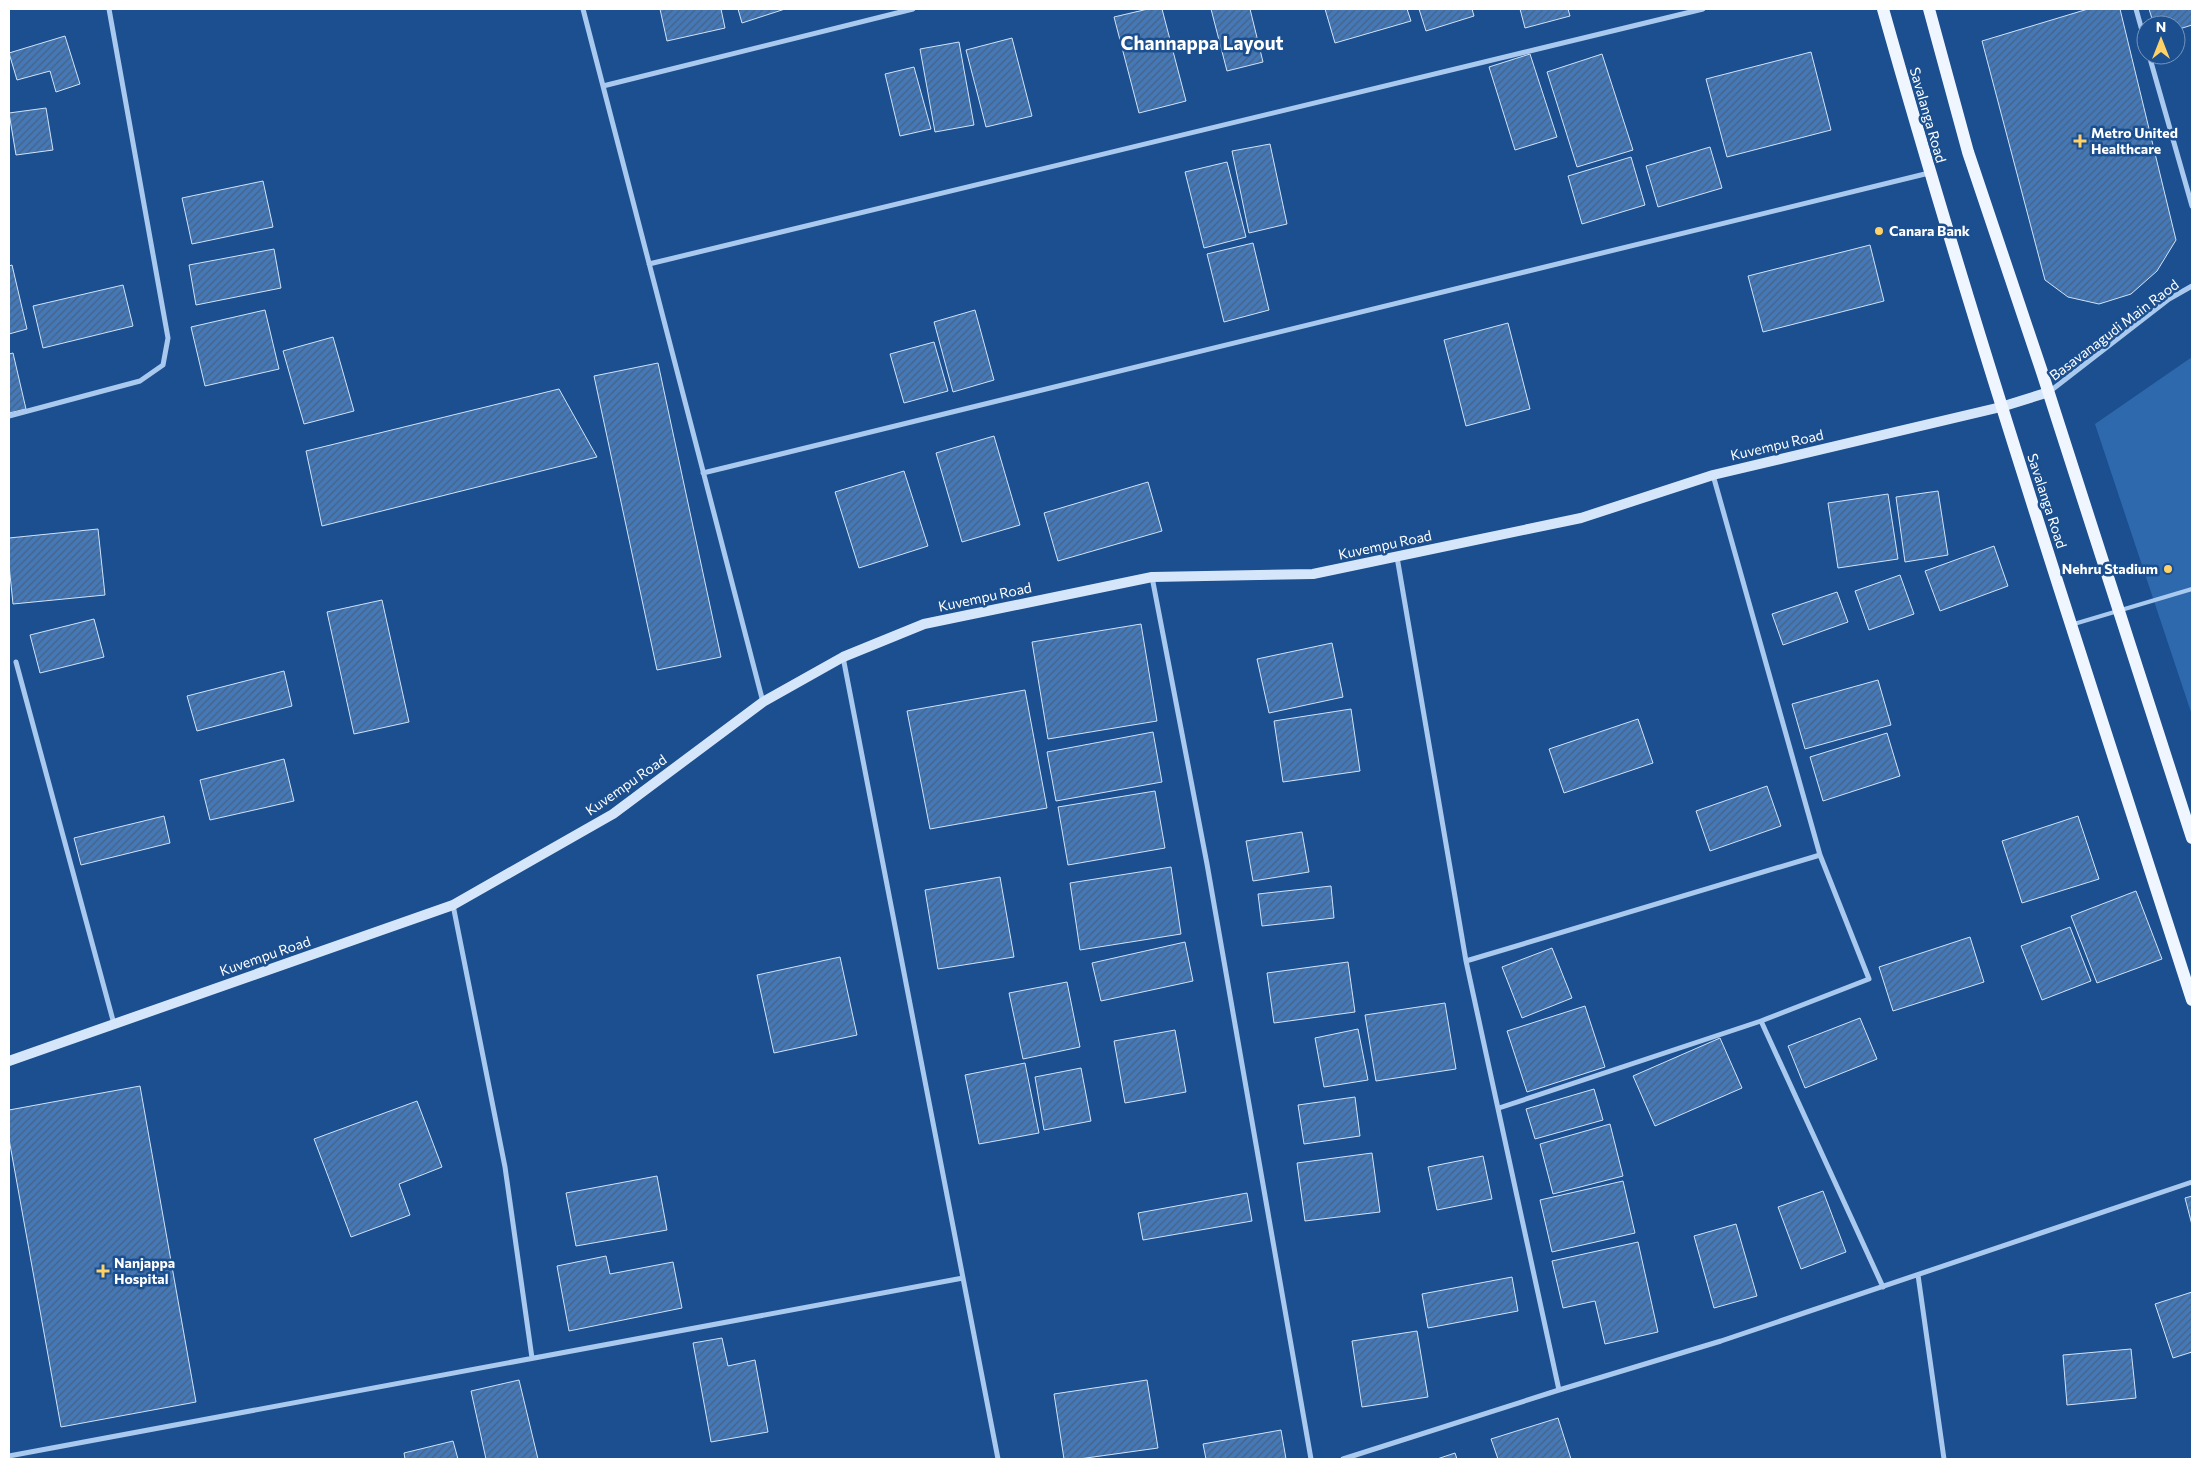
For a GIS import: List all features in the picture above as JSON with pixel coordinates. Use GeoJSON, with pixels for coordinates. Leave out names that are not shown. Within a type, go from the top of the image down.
{"type":"FeatureCollection","features":[{"type":"Feature","properties":{"kind":"main road","name":"Savalanga Road"},"geometry":{"type":"LineString","coordinates":[[1883,9],[1929,173],[2001,407],[2192,1000]]}},
{"type":"Feature","properties":{"kind":"main road","name":"Savalanga Road"},"geometry":{"type":"LineString","coordinates":[[1929,9],[1968,152],[2049,392],[2192,838]]}},
{"type":"Feature","properties":{"kind":"main road","name":"Kuvempu Road"},"geometry":{"type":"LineString","coordinates":[[9,1061],[453,905],[613,814],[763,702],[843,657],[924,624],[1152,577],[1314,574],[1398,557],[1581,518],[1712,474],[2001,407],[2049,392]]}},
{"type":"Feature","properties":{"kind":"street"},"geometry":{"type":"LineString","coordinates":[[9,416],[140,381],[163,365],[168,338],[109,9]]}},
{"type":"Feature","properties":{"kind":"street"},"geometry":{"type":"LineString","coordinates":[[583,9],[763,702]]}},
{"type":"Feature","properties":{"kind":"street"},"geometry":{"type":"LineString","coordinates":[[603,86],[913,9]]}},
{"type":"Feature","properties":{"kind":"street"},"geometry":{"type":"LineString","coordinates":[[650,264],[1703,9]]}},
{"type":"Feature","properties":{"kind":"street"},"geometry":{"type":"LineString","coordinates":[[2152,65],[2192,206]]}},
{"type":"Feature","properties":{"kind":"street"},"geometry":{"type":"LineString","coordinates":[[703,473],[1929,173]]}},
{"type":"Feature","properties":{"kind":"street","name":"Basavanagudi Main Raod"},"geometry":{"type":"LineString","coordinates":[[2049,392],[2169,299],[2192,286]]}},
{"type":"Feature","properties":{"kind":"street"},"geometry":{"type":"LineString","coordinates":[[1499,1108],[1761,1020],[1869,979],[1820,855],[1712,474]]}},
{"type":"Feature","properties":{"kind":"street"},"geometry":{"type":"LineString","coordinates":[[1398,557],[1466,961],[1558,1390]]}},
{"type":"Feature","properties":{"kind":"street"},"geometry":{"type":"LineString","coordinates":[[1152,577],[1207,864],[1311,1459]]}},
{"type":"Feature","properties":{"kind":"street"},"geometry":{"type":"LineString","coordinates":[[843,657],[998,1459]]}},
{"type":"Feature","properties":{"kind":"street"},"geometry":{"type":"LineString","coordinates":[[16,662],[114,1024]]}},
{"type":"Feature","properties":{"kind":"street"},"geometry":{"type":"LineString","coordinates":[[1466,961],[1820,855]]}},
{"type":"Feature","properties":{"kind":"street"},"geometry":{"type":"LineString","coordinates":[[453,905],[505,1168],[532,1358]]}},
{"type":"Feature","properties":{"kind":"street"},"geometry":{"type":"LineString","coordinates":[[1761,1020],[1883,1287]]}},
{"type":"Feature","properties":{"kind":"street"},"geometry":{"type":"LineString","coordinates":[[1344,1459],[1558,1390],[1721,1341],[2192,1182]]}},
{"type":"Feature","properties":{"kind":"street"},"geometry":{"type":"LineString","coordinates":[[1918,1275],[1944,1459]]}},
{"type":"Feature","properties":{"kind":"street"},"geometry":{"type":"LineString","coordinates":[[9,1456],[963,1278]]}},
{"type":"Feature","properties":{"kind":"lane"},"geometry":{"type":"LineString","coordinates":[[2071,624],[2192,589]]}},
{"type":"Feature","properties":{"kind":"shaded area","name":"Nehru Stadium"},"geometry":{"type":"Polygon","coordinates":[[[2192,357],[2192,715],[2095,424],[2192,357]]]}},
{"type":"Feature","properties":{"kind":"building"},"geometry":{"type":"Polygon","coordinates":[[[660,9],[721,9],[725,28],[667,41],[660,9]]]}},
{"type":"Feature","properties":{"kind":"building"},"geometry":{"type":"Polygon","coordinates":[[[738,9],[785,9],[742,23],[738,9]]]}},
{"type":"Feature","properties":{"kind":"building"},"geometry":{"type":"Polygon","coordinates":[[[1148,9],[1162,9],[1186,101],[1139,113],[1114,17],[1148,9]]]}},
{"type":"Feature","properties":{"kind":"building"},"geometry":{"type":"Polygon","coordinates":[[[1211,9],[1250,9],[1263,62],[1227,71],[1211,9]]]}},
{"type":"Feature","properties":{"kind":"building"},"geometry":{"type":"Polygon","coordinates":[[[1325,9],[1407,9],[1411,21],[1335,43],[1325,9]]]}},
{"type":"Feature","properties":{"kind":"building"},"geometry":{"type":"Polygon","coordinates":[[[1419,9],[1472,9],[1474,16],[1426,31],[1419,9]]]}},
{"type":"Feature","properties":{"kind":"building"},"geometry":{"type":"Polygon","coordinates":[[[1520,9],[1568,9],[1570,16],[1525,28],[1520,9]]]}},
{"type":"Feature","properties":{"kind":"building","name":"Metro United Healthcare"},"geometry":{"type":"Polygon","coordinates":[[[2088,9],[2120,9],[2176,240],[2157,271],[2131,294],[2099,304],[2068,297],[2045,280],[1982,41],[2088,9]]]}},
{"type":"Feature","properties":{"kind":"building"},"geometry":{"type":"Polygon","coordinates":[[[2149,9],[2192,9],[2192,25],[2186,27],[2186,15],[2151,15],[2149,9]]]}},
{"type":"Feature","properties":{"kind":"building"},"geometry":{"type":"Polygon","coordinates":[[[65,36],[80,84],[56,92],[50,71],[17,80],[9,53],[65,36]]]}},
{"type":"Feature","properties":{"kind":"building"},"geometry":{"type":"Polygon","coordinates":[[[1012,38],[1032,116],[986,127],[966,50],[1012,38]]]}},
{"type":"Feature","properties":{"kind":"building"},"geometry":{"type":"Polygon","coordinates":[[[959,42],[974,125],[935,132],[920,49],[959,42]]]}},
{"type":"Feature","properties":{"kind":"building"},"geometry":{"type":"Polygon","coordinates":[[[1811,52],[1831,130],[1727,157],[1706,79],[1811,52]]]}},
{"type":"Feature","properties":{"kind":"building"},"geometry":{"type":"Polygon","coordinates":[[[1530,54],[1557,137],[1515,150],[1489,67],[1530,54]]]}},
{"type":"Feature","properties":{"kind":"building"},"geometry":{"type":"Polygon","coordinates":[[[1602,54],[1633,150],[1577,167],[1547,72],[1602,54]]]}},
{"type":"Feature","properties":{"kind":"building"},"geometry":{"type":"Polygon","coordinates":[[[914,67],[931,129],[900,136],[885,74],[914,67]]]}},
{"type":"Feature","properties":{"kind":"building"},"geometry":{"type":"Polygon","coordinates":[[[46,108],[53,150],[16,155],[9,113],[46,108]]]}},
{"type":"Feature","properties":{"kind":"building"},"geometry":{"type":"Polygon","coordinates":[[[1270,144],[1287,224],[1249,233],[1232,151],[1270,144]]]}},
{"type":"Feature","properties":{"kind":"building"},"geometry":{"type":"Polygon","coordinates":[[[1710,147],[1722,188],[1658,207],[1646,166],[1710,147]]]}},
{"type":"Feature","properties":{"kind":"building"},"geometry":{"type":"Polygon","coordinates":[[[1631,157],[1645,205],[1582,224],[1568,176],[1631,157]]]}},
{"type":"Feature","properties":{"kind":"building"},"geometry":{"type":"Polygon","coordinates":[[[1227,162],[1246,237],[1204,248],[1185,172],[1227,162]]]}},
{"type":"Feature","properties":{"kind":"building"},"geometry":{"type":"Polygon","coordinates":[[[263,181],[273,227],[192,244],[182,198],[263,181]]]}},
{"type":"Feature","properties":{"kind":"building"},"geometry":{"type":"Polygon","coordinates":[[[1253,243],[1269,310],[1224,322],[1207,254],[1253,243]]]}},
{"type":"Feature","properties":{"kind":"building"},"geometry":{"type":"Polygon","coordinates":[[[1870,245],[1884,301],[1763,332],[1748,276],[1870,245]]]}},
{"type":"Feature","properties":{"kind":"building"},"geometry":{"type":"Polygon","coordinates":[[[274,249],[281,288],[196,305],[189,265],[274,249]]]}},
{"type":"Feature","properties":{"kind":"building"},"geometry":{"type":"Polygon","coordinates":[[[12,265],[27,329],[9,334],[9,266],[12,265]]]}},
{"type":"Feature","properties":{"kind":"building"},"geometry":{"type":"Polygon","coordinates":[[[123,285],[133,326],[43,348],[33,306],[123,285]]]}},
{"type":"Feature","properties":{"kind":"building"},"geometry":{"type":"Polygon","coordinates":[[[265,310],[279,369],[205,386],[191,327],[265,310]]]}},
{"type":"Feature","properties":{"kind":"building"},"geometry":{"type":"Polygon","coordinates":[[[975,310],[994,380],[953,392],[934,322],[975,310]]]}},
{"type":"Feature","properties":{"kind":"building"},"geometry":{"type":"Polygon","coordinates":[[[1508,323],[1530,409],[1466,426],[1444,340],[1508,323]]]}},
{"type":"Feature","properties":{"kind":"building"},"geometry":{"type":"Polygon","coordinates":[[[333,337],[354,411],[304,424],[283,351],[333,337]]]}},
{"type":"Feature","properties":{"kind":"building"},"geometry":{"type":"Polygon","coordinates":[[[934,342],[948,391],[904,403],[890,354],[934,342]]]}},
{"type":"Feature","properties":{"kind":"building"},"geometry":{"type":"Polygon","coordinates":[[[13,353],[26,409],[9,413],[9,354],[13,353]]]}},
{"type":"Feature","properties":{"kind":"building"},"geometry":{"type":"Polygon","coordinates":[[[658,363],[721,657],[657,670],[594,376],[658,363]]]}},
{"type":"Feature","properties":{"kind":"building"},"geometry":{"type":"Polygon","coordinates":[[[559,389],[597,457],[322,526],[306,451],[559,389]]]}},
{"type":"Feature","properties":{"kind":"building"},"geometry":{"type":"Polygon","coordinates":[[[994,436],[1020,525],[962,542],[936,453],[994,436]]]}},
{"type":"Feature","properties":{"kind":"building"},"geometry":{"type":"Polygon","coordinates":[[[904,471],[928,546],[859,568],[835,492],[904,471]]]}},
{"type":"Feature","properties":{"kind":"building"},"geometry":{"type":"Polygon","coordinates":[[[1148,482],[1162,531],[1058,561],[1044,513],[1148,482]]]}},
{"type":"Feature","properties":{"kind":"building"},"geometry":{"type":"Polygon","coordinates":[[[1938,491],[1948,555],[1905,562],[1896,497],[1938,491]]]}},
{"type":"Feature","properties":{"kind":"building"},"geometry":{"type":"Polygon","coordinates":[[[1888,494],[1898,559],[1838,568],[1828,503],[1888,494]]]}},
{"type":"Feature","properties":{"kind":"building"},"geometry":{"type":"Polygon","coordinates":[[[98,529],[105,595],[13,604],[9,565],[9,538],[98,529]]]}},
{"type":"Feature","properties":{"kind":"building"},"geometry":{"type":"Polygon","coordinates":[[[1994,546],[2008,586],[1940,611],[1925,571],[1994,546]]]}},
{"type":"Feature","properties":{"kind":"building"},"geometry":{"type":"Polygon","coordinates":[[[1900,575],[1914,614],[1869,630],[1855,591],[1900,575]]]}},
{"type":"Feature","properties":{"kind":"building"},"geometry":{"type":"Polygon","coordinates":[[[1837,592],[1848,622],[1783,645],[1772,614],[1837,592]]]}},
{"type":"Feature","properties":{"kind":"building"},"geometry":{"type":"Polygon","coordinates":[[[382,600],[409,722],[354,734],[327,612],[382,600]]]}},
{"type":"Feature","properties":{"kind":"building"},"geometry":{"type":"Polygon","coordinates":[[[94,619],[104,657],[40,673],[30,635],[94,619]]]}},
{"type":"Feature","properties":{"kind":"building"},"geometry":{"type":"Polygon","coordinates":[[[1141,624],[1157,721],[1048,739],[1032,642],[1141,624]]]}},
{"type":"Feature","properties":{"kind":"building"},"geometry":{"type":"Polygon","coordinates":[[[1332,643],[1343,697],[1269,713],[1257,659],[1332,643]]]}},
{"type":"Feature","properties":{"kind":"building"},"geometry":{"type":"Polygon","coordinates":[[[284,671],[292,706],[197,731],[187,696],[284,671]]]}},
{"type":"Feature","properties":{"kind":"building"},"geometry":{"type":"Polygon","coordinates":[[[1878,680],[1891,725],[1805,749],[1792,704],[1878,680]]]}},
{"type":"Feature","properties":{"kind":"building"},"geometry":{"type":"Polygon","coordinates":[[[1025,690],[1047,808],[930,829],[907,711],[1025,690]]]}},
{"type":"Feature","properties":{"kind":"building"},"geometry":{"type":"Polygon","coordinates":[[[1351,709],[1360,771],[1283,782],[1274,721],[1351,709]]]}},
{"type":"Feature","properties":{"kind":"building"},"geometry":{"type":"Polygon","coordinates":[[[1638,719],[1653,763],[1564,793],[1549,749],[1638,719]]]}},
{"type":"Feature","properties":{"kind":"building"},"geometry":{"type":"Polygon","coordinates":[[[1153,732],[1162,782],[1056,801],[1047,752],[1153,732]]]}},
{"type":"Feature","properties":{"kind":"building"},"geometry":{"type":"Polygon","coordinates":[[[1887,733],[1900,776],[1823,801],[1810,757],[1887,733]]]}},
{"type":"Feature","properties":{"kind":"building"},"geometry":{"type":"Polygon","coordinates":[[[284,759],[294,801],[210,820],[200,780],[284,759]]]}},
{"type":"Feature","properties":{"kind":"building"},"geometry":{"type":"Polygon","coordinates":[[[1767,786],[1781,826],[1710,851],[1696,811],[1767,786]]]}},
{"type":"Feature","properties":{"kind":"building"},"geometry":{"type":"Polygon","coordinates":[[[1155,791],[1165,848],[1068,865],[1058,807],[1155,791]]]}},
{"type":"Feature","properties":{"kind":"building"},"geometry":{"type":"Polygon","coordinates":[[[164,816],[170,843],[81,865],[74,838],[164,816]]]}},
{"type":"Feature","properties":{"kind":"building"},"geometry":{"type":"Polygon","coordinates":[[[2078,816],[2099,879],[2022,903],[2002,841],[2078,816]]]}},
{"type":"Feature","properties":{"kind":"building"},"geometry":{"type":"Polygon","coordinates":[[[1302,832],[1309,872],[1253,881],[1246,841],[1302,832]]]}},
{"type":"Feature","properties":{"kind":"building"},"geometry":{"type":"Polygon","coordinates":[[[1171,867],[1181,934],[1080,950],[1070,883],[1171,867]]]}},
{"type":"Feature","properties":{"kind":"building"},"geometry":{"type":"Polygon","coordinates":[[[1000,877],[1014,957],[938,969],[925,890],[1000,877]]]}},
{"type":"Feature","properties":{"kind":"building"},"geometry":{"type":"Polygon","coordinates":[[[1331,886],[1334,918],[1262,926],[1258,894],[1331,886]]]}},
{"type":"Feature","properties":{"kind":"building"},"geometry":{"type":"Polygon","coordinates":[[[2136,891],[2162,959],[2097,983],[2071,916],[2136,891]]]}},
{"type":"Feature","properties":{"kind":"building"},"geometry":{"type":"Polygon","coordinates":[[[2070,927],[2091,981],[2042,1000],[2021,946],[2070,927]]]}},
{"type":"Feature","properties":{"kind":"building"},"geometry":{"type":"Polygon","coordinates":[[[1970,937],[1984,982],[1893,1011],[1879,967],[1970,937]]]}},
{"type":"Feature","properties":{"kind":"building"},"geometry":{"type":"Polygon","coordinates":[[[1185,942],[1193,981],[1101,1001],[1092,963],[1185,942]]]}},
{"type":"Feature","properties":{"kind":"building"},"geometry":{"type":"Polygon","coordinates":[[[1552,948],[1572,998],[1522,1018],[1502,967],[1552,948]]]}},
{"type":"Feature","properties":{"kind":"building"},"geometry":{"type":"Polygon","coordinates":[[[840,957],[857,1035],[774,1053],[757,975],[840,957]]]}},
{"type":"Feature","properties":{"kind":"building"},"geometry":{"type":"Polygon","coordinates":[[[1348,962],[1355,1012],[1274,1023],[1267,973],[1348,962]]]}},
{"type":"Feature","properties":{"kind":"building"},"geometry":{"type":"Polygon","coordinates":[[[1067,982],[1080,1047],[1023,1059],[1009,993],[1067,982]]]}},
{"type":"Feature","properties":{"kind":"building"},"geometry":{"type":"Polygon","coordinates":[[[1445,1003],[1456,1069],[1376,1081],[1365,1015],[1445,1003]]]}},
{"type":"Feature","properties":{"kind":"building"},"geometry":{"type":"Polygon","coordinates":[[[1585,1006],[1605,1067],[1527,1092],[1507,1031],[1585,1006]]]}},
{"type":"Feature","properties":{"kind":"building"},"geometry":{"type":"Polygon","coordinates":[[[1860,1018],[1877,1059],[1805,1088],[1788,1046],[1860,1018]]]}},
{"type":"Feature","properties":{"kind":"building"},"geometry":{"type":"Polygon","coordinates":[[[1358,1029],[1368,1080],[1324,1087],[1315,1038],[1358,1029]]]}},
{"type":"Feature","properties":{"kind":"building"},"geometry":{"type":"Polygon","coordinates":[[[1175,1030],[1186,1092],[1125,1103],[1114,1041],[1175,1030]]]}},
{"type":"Feature","properties":{"kind":"building"},"geometry":{"type":"Polygon","coordinates":[[[1720,1038],[1742,1088],[1655,1126],[1633,1076],[1720,1038]]]}},
{"type":"Feature","properties":{"kind":"building"},"geometry":{"type":"Polygon","coordinates":[[[1025,1063],[1039,1133],[979,1144],[965,1075],[1025,1063]]]}},
{"type":"Feature","properties":{"kind":"building"},"geometry":{"type":"Polygon","coordinates":[[[1081,1068],[1091,1121],[1044,1130],[1035,1077],[1081,1068]]]}},
{"type":"Feature","properties":{"kind":"building","name":"Nanjappa Hospital"},"geometry":{"type":"Polygon","coordinates":[[[140,1086],[196,1402],[61,1427],[9,1139],[9,1110],[140,1086]]]}},
{"type":"Feature","properties":{"kind":"building"},"geometry":{"type":"Polygon","coordinates":[[[1594,1089],[1603,1120],[1535,1139],[1526,1109],[1594,1089]]]}},
{"type":"Feature","properties":{"kind":"building"},"geometry":{"type":"Polygon","coordinates":[[[1355,1097],[1360,1136],[1304,1144],[1298,1105],[1355,1097]]]}},
{"type":"Feature","properties":{"kind":"building"},"geometry":{"type":"Polygon","coordinates":[[[417,1101],[442,1167],[399,1184],[410,1215],[351,1237],[314,1139],[417,1101]]]}},
{"type":"Feature","properties":{"kind":"building"},"geometry":{"type":"Polygon","coordinates":[[[1610,1124],[1623,1176],[1553,1194],[1540,1144],[1610,1124]]]}},
{"type":"Feature","properties":{"kind":"building"},"geometry":{"type":"Polygon","coordinates":[[[1372,1153],[1380,1212],[1305,1221],[1297,1163],[1372,1153]]]}},
{"type":"Feature","properties":{"kind":"building"},"geometry":{"type":"Polygon","coordinates":[[[1483,1156],[1492,1199],[1437,1210],[1428,1167],[1483,1156]]]}},
{"type":"Feature","properties":{"kind":"building"},"geometry":{"type":"Polygon","coordinates":[[[657,1176],[667,1230],[576,1246],[566,1193],[657,1176]]]}},
{"type":"Feature","properties":{"kind":"building"},"geometry":{"type":"Polygon","coordinates":[[[1623,1181],[1635,1233],[1552,1252],[1540,1200],[1623,1181]]]}},
{"type":"Feature","properties":{"kind":"building"},"geometry":{"type":"Polygon","coordinates":[[[1823,1191],[1846,1252],[1801,1269],[1778,1207],[1823,1191]]]}},
{"type":"Feature","properties":{"kind":"building"},"geometry":{"type":"Polygon","coordinates":[[[1247,1193],[1252,1221],[1143,1240],[1138,1213],[1247,1193]]]}},
{"type":"Feature","properties":{"kind":"building"},"geometry":{"type":"Polygon","coordinates":[[[2192,1196],[2192,1225],[2185,1198],[2192,1196]]]}},
{"type":"Feature","properties":{"kind":"building"},"geometry":{"type":"Polygon","coordinates":[[[1736,1224],[1757,1296],[1714,1308],[1694,1236],[1736,1224]]]}},
{"type":"Feature","properties":{"kind":"building"},"geometry":{"type":"Polygon","coordinates":[[[1638,1242],[1658,1332],[1605,1344],[1595,1301],[1563,1308],[1552,1261],[1638,1242]]]}},
{"type":"Feature","properties":{"kind":"building"},"geometry":{"type":"Polygon","coordinates":[[[606,1256],[610,1274],[673,1262],[682,1308],[569,1331],[557,1266],[606,1256]]]}},
{"type":"Feature","properties":{"kind":"building"},"geometry":{"type":"Polygon","coordinates":[[[1512,1277],[1518,1311],[1428,1328],[1422,1294],[1512,1277]]]}},
{"type":"Feature","properties":{"kind":"building"},"geometry":{"type":"Polygon","coordinates":[[[2192,1292],[2192,1352],[2173,1358],[2155,1304],[2192,1292]]]}},
{"type":"Feature","properties":{"kind":"building"},"geometry":{"type":"Polygon","coordinates":[[[1417,1331],[1428,1397],[1362,1407],[1352,1341],[1417,1331]]]}},
{"type":"Feature","properties":{"kind":"building"},"geometry":{"type":"Polygon","coordinates":[[[722,1338],[728,1366],[755,1360],[768,1432],[711,1442],[693,1343],[722,1338]]]}},
{"type":"Feature","properties":{"kind":"building"},"geometry":{"type":"Polygon","coordinates":[[[2131,1349],[2136,1398],[2067,1405],[2063,1355],[2131,1349]]]}},
{"type":"Feature","properties":{"kind":"building"},"geometry":{"type":"Polygon","coordinates":[[[519,1380],[538,1459],[486,1459],[471,1391],[519,1380]]]}},
{"type":"Feature","properties":{"kind":"building"},"geometry":{"type":"Polygon","coordinates":[[[1147,1380],[1158,1448],[1079,1459],[1064,1459],[1054,1394],[1147,1380]]]}},
{"type":"Feature","properties":{"kind":"building"},"geometry":{"type":"Polygon","coordinates":[[[1558,1418],[1571,1459],[1498,1459],[1491,1439],[1558,1418]]]}},
{"type":"Feature","properties":{"kind":"building"},"geometry":{"type":"Polygon","coordinates":[[[1281,1430],[1286,1459],[1206,1459],[1203,1444],[1281,1430]]]}},
{"type":"Feature","properties":{"kind":"building"},"geometry":{"type":"Polygon","coordinates":[[[453,1441],[458,1459],[405,1459],[404,1453],[453,1441]]]}},
{"type":"Feature","properties":{"kind":"building"},"geometry":{"type":"Polygon","coordinates":[[[1455,1453],[1457,1459],[1437,1459],[1455,1453]]]}},
{"type":"Feature","properties":{"kind":"place","name":"Metro United Healthcare"},"geometry":{"type":"Point","coordinates":[2080,141]}},
{"type":"Feature","properties":{"kind":"place","name":"Canara Bank"},"geometry":{"type":"Point","coordinates":[1879,231]}},
{"type":"Feature","properties":{"kind":"place","name":"Nehru Stadium"},"geometry":{"type":"Point","coordinates":[2168,569]}},
{"type":"Feature","properties":{"kind":"place","name":"Nanjappa Hospital"},"geometry":{"type":"Point","coordinates":[103,1271]}},
{"type":"Feature","properties":{"kind":"district","name":"Channappa Layout"},"geometry":{"type":"Point","coordinates":[1202,43]}}]}
